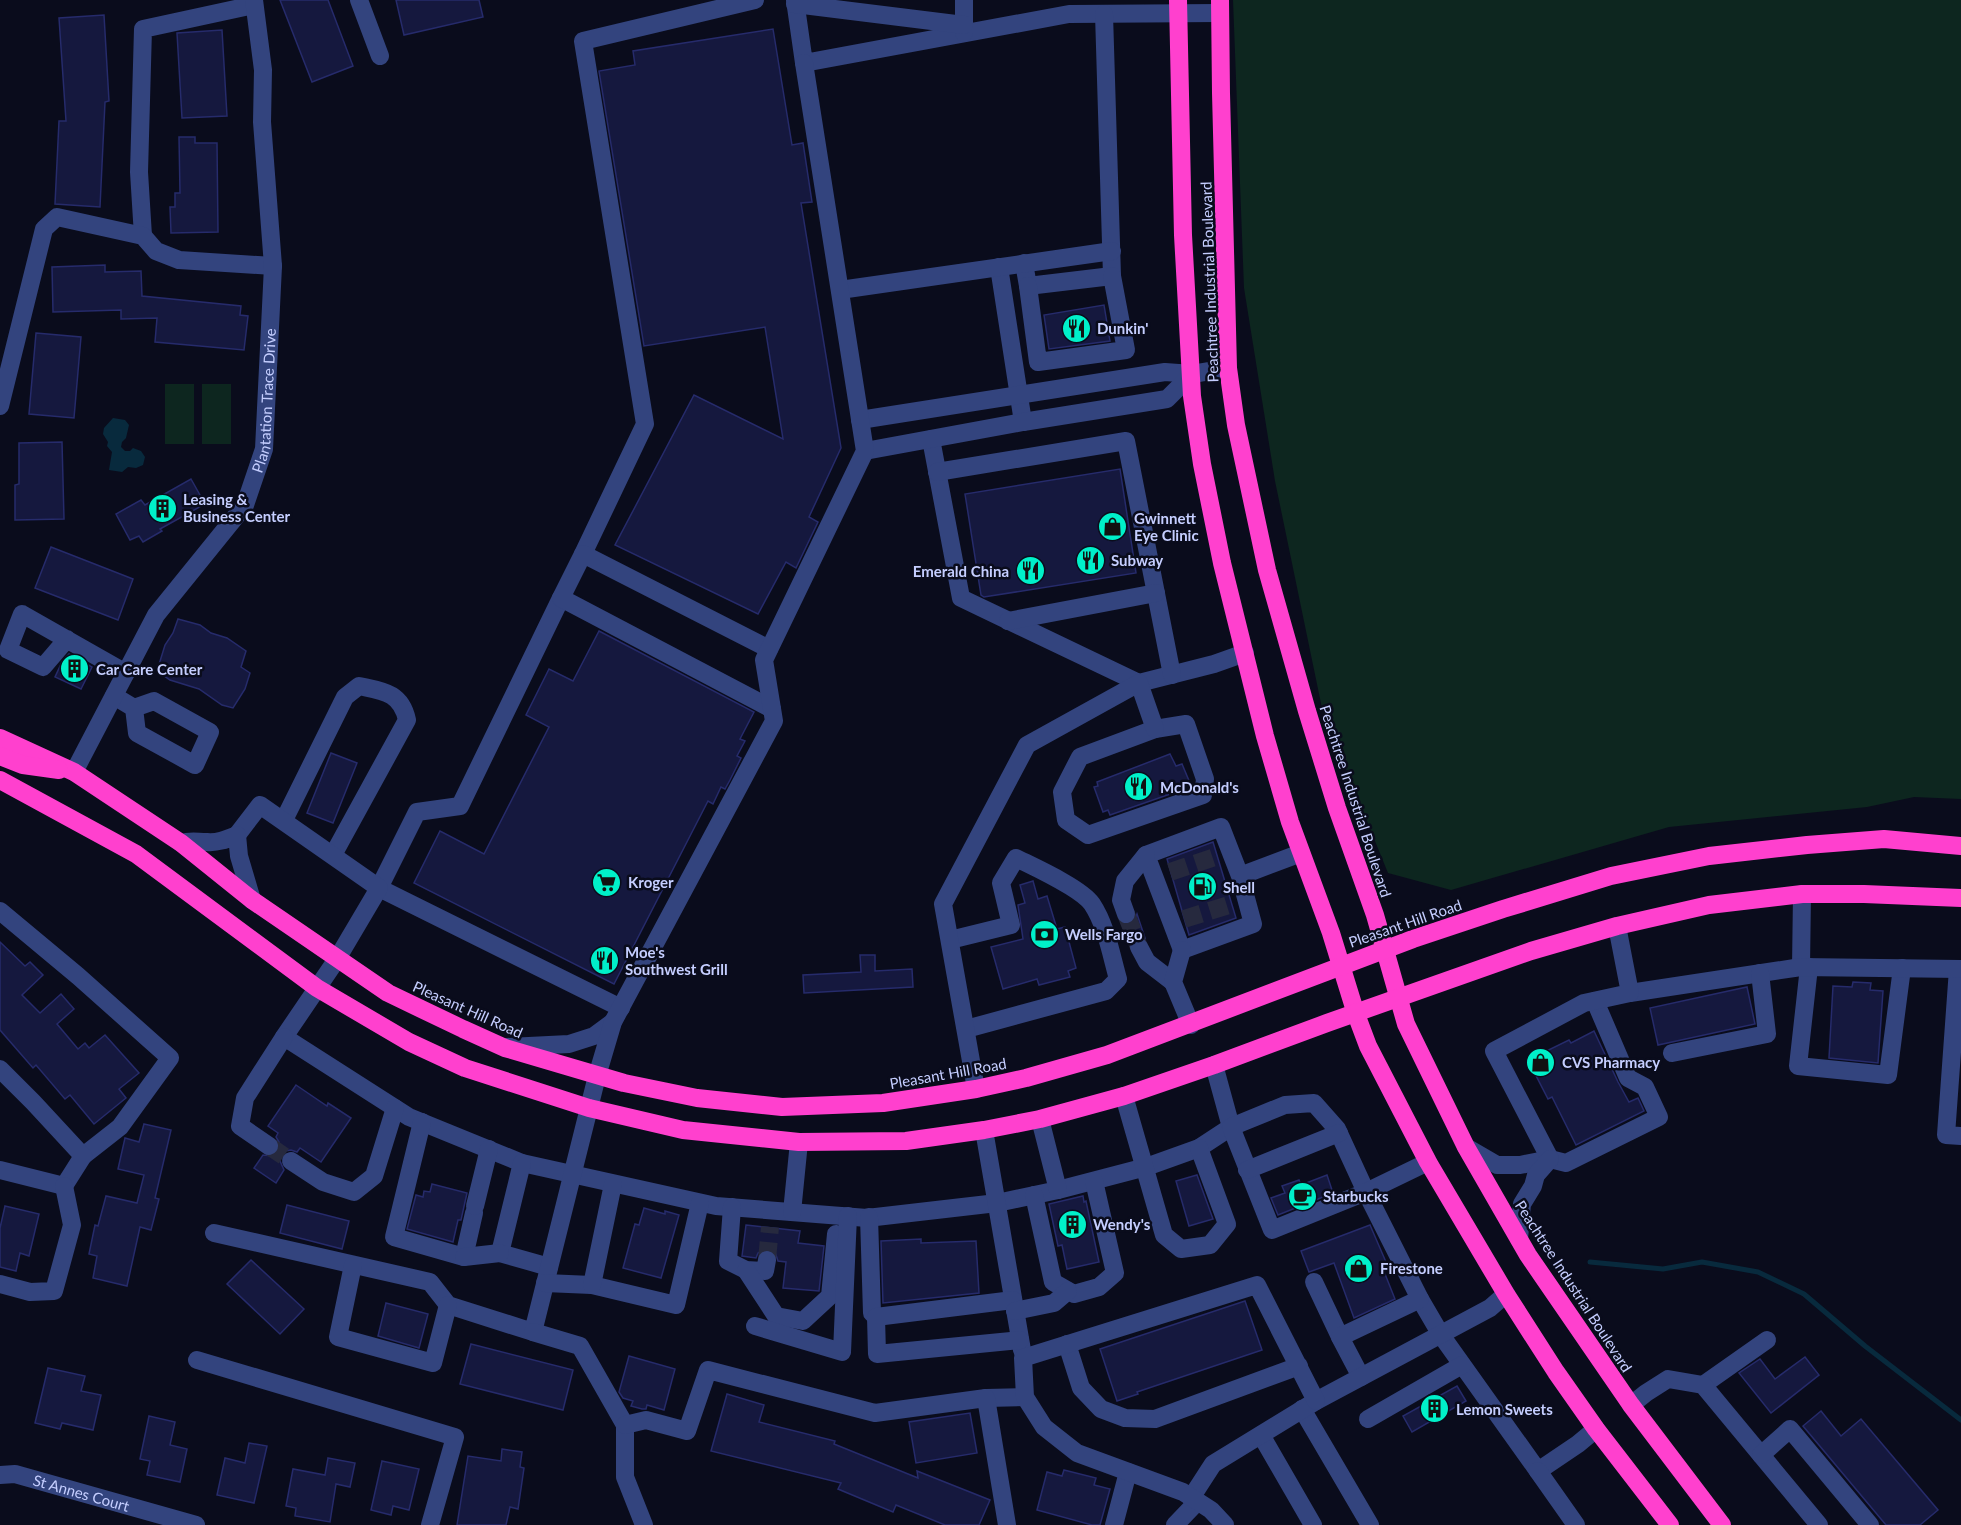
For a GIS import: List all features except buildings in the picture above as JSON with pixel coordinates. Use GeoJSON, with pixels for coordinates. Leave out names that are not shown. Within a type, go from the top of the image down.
{"type":"FeatureCollection","features":[{"type":"Feature","properties":{"kind":"highway","name":"Peachtree Industrial Boulevard"},"geometry":{"type":"LineString","coordinates":[[1178,6],[1183,235],[1192,396],[1202,464],[1222,563],[1278,784],[1331,933],[1356,1014],[1372,1054],[1428,1162],[1506,1294],[1556,1372],[1596,1429],[1670,1525]]}},
{"type":"Feature","properties":{"kind":"highway","name":"Peachtree Industrial Boulevard"},"geometry":{"type":"LineString","coordinates":[[1220,7],[1228,368],[1236,425],[1267,570],[1307,711],[1337,808],[1375,915],[1406,1024],[1466,1147],[1528,1255],[1630,1405],[1722,1525]]}},
{"type":"Feature","properties":{"kind":"highway","name":"Pleasant Hill Road"},"geometry":{"type":"LineString","coordinates":[[0,738],[75,772],[181,843],[252,900],[388,993],[463,1029],[505,1048],[597,1076],[697,1098],[782,1107],[883,1103],[976,1089],[1026,1078],[1107,1055],[1384,949],[1611,876],[1709,856],[1807,845],[1884,839],[1961,846]]}},
{"type":"Feature","properties":{"kind":"highway"},"geometry":{"type":"LineString","coordinates":[[0,756],[23,765],[75,772]]}},
{"type":"Feature","properties":{"kind":"highway"},"geometry":{"type":"LineString","coordinates":[[0,780],[136,854],[317,988],[409,1042],[465,1068],[589,1108],[683,1130],[799,1142],[906,1141],[984,1131],[1040,1119],[1124,1096],[1531,951],[1617,926],[1709,905],[1802,894],[1961,897]]}},
{"type":"Feature","properties":{"kind":"street"},"geometry":{"type":"LineString","coordinates":[[359,0],[380,56]]}},
{"type":"Feature","properties":{"kind":"street"},"geometry":{"type":"LineString","coordinates":[[269,1146],[240,1126],[245,1098],[337,958],[379,888],[417,812],[460,806],[645,424],[583,41],[755,0]]}},
{"type":"Feature","properties":{"kind":"street"},"geometry":{"type":"LineString","coordinates":[[964,0],[964,29]]}},
{"type":"Feature","properties":{"kind":"street"},"geometry":{"type":"LineString","coordinates":[[533,1332],[597,1076],[617,1015],[774,721],[764,660],[865,451],[795,2],[964,29]]}},
{"type":"Feature","properties":{"kind":"street","name":"Plantation Trace Drive"},"geometry":{"type":"LineString","coordinates":[[75,772],[156,615],[245,505],[264,449],[273,266],[262,122],[262,70],[254,3],[143,29],[139,172],[143,236]]}},
{"type":"Feature","properties":{"kind":"street"},"geometry":{"type":"LineString","coordinates":[[804,63],[1068,7],[1104,14],[1178,6],[1220,7]]}},
{"type":"Feature","properties":{"kind":"street"},"geometry":{"type":"LineString","coordinates":[[1024,263],[1038,362],[1126,350],[1112,276],[1104,14]]}},
{"type":"Feature","properties":{"kind":"street"},"geometry":{"type":"LineString","coordinates":[[0,406],[44,229],[57,217],[143,236],[156,251],[179,260],[273,266]]}},
{"type":"Feature","properties":{"kind":"street"},"geometry":{"type":"LineString","coordinates":[[840,290],[1112,251]]}},
{"type":"Feature","properties":{"kind":"street"},"geometry":{"type":"LineString","coordinates":[[999,267],[1023,422]]}},
{"type":"Feature","properties":{"kind":"street"},"geometry":{"type":"LineString","coordinates":[[1028,286],[1112,276]]}},
{"type":"Feature","properties":{"kind":"street"},"geometry":{"type":"LineString","coordinates":[[861,420],[1165,372],[1192,374],[1228,368]]}},
{"type":"Feature","properties":{"kind":"street"},"geometry":{"type":"LineString","coordinates":[[865,451],[1167,399],[1192,374]]}},
{"type":"Feature","properties":{"kind":"street"},"geometry":{"type":"LineString","coordinates":[[931,439],[961,598],[1139,683],[1155,729]]}},
{"type":"Feature","properties":{"kind":"street"},"geometry":{"type":"LineString","coordinates":[[937,472],[1126,441],[1172,675]]}},
{"type":"Feature","properties":{"kind":"street"},"geometry":{"type":"LineString","coordinates":[[583,554],[769,649]]}},
{"type":"Feature","properties":{"kind":"street"},"geometry":{"type":"LineString","coordinates":[[1008,621],[1156,593]]}},
{"type":"Feature","properties":{"kind":"street"},"geometry":{"type":"LineString","coordinates":[[561,598],[772,708]]}},
{"type":"Feature","properties":{"kind":"street"},"geometry":{"type":"LineString","coordinates":[[67,639],[43,668],[8,650],[22,614],[67,639],[126,673]]}},
{"type":"Feature","properties":{"kind":"street"},"geometry":{"type":"LineString","coordinates":[[976,1089],[944,904],[1027,745],[1139,683],[1214,664],[1245,653]]}},
{"type":"Feature","properties":{"kind":"street"},"geometry":{"type":"LineString","coordinates":[[284,820],[345,697],[359,686],[389,692],[404,708],[407,720],[333,855]]}},
{"type":"Feature","properties":{"kind":"street"},"geometry":{"type":"LineString","coordinates":[[114,696],[134,708]]}},
{"type":"Feature","properties":{"kind":"street"},"geometry":{"type":"LineString","coordinates":[[1186,724],[1205,779],[1203,795],[1088,835],[1066,820],[1062,792],[1080,757],[1155,729],[1186,724]]}},
{"type":"Feature","properties":{"kind":"street"},"geometry":{"type":"LineString","coordinates":[[181,843],[192,840],[218,842],[237,836],[260,804],[379,888],[617,1015]]}},
{"type":"Feature","properties":{"kind":"street"},"geometry":{"type":"LineString","coordinates":[[1126,914],[1121,900],[1125,881],[1146,855],[1221,827],[1223,852],[1240,876],[1239,900],[1253,924],[1182,950]]}},
{"type":"Feature","properties":{"kind":"street"},"geometry":{"type":"LineString","coordinates":[[237,836],[239,856],[252,900]]}},
{"type":"Feature","properties":{"kind":"street"},"geometry":{"type":"LineString","coordinates":[[1240,876],[1301,853]]}},
{"type":"Feature","properties":{"kind":"street"},"geometry":{"type":"LineString","coordinates":[[1146,855],[1162,874],[1178,921],[1182,950],[1173,982]]}},
{"type":"Feature","properties":{"kind":"street"},"geometry":{"type":"LineString","coordinates":[[950,940],[1011,925],[1001,883],[1016,858],[1063,882],[1091,902],[1104,930],[1118,979],[1106,991],[966,1029]]}},
{"type":"Feature","properties":{"kind":"street"},"geometry":{"type":"LineString","coordinates":[[1802,894],[1805,967],[1798,1066],[1888,1076],[1902,968]]}},
{"type":"Feature","properties":{"kind":"street"},"geometry":{"type":"LineString","coordinates":[[0,911],[78,976],[170,1058],[120,1127],[83,1156],[64,1186],[72,1224],[54,1291],[30,1292],[0,1284]]}},
{"type":"Feature","properties":{"kind":"street"},"geometry":{"type":"LineString","coordinates":[[1617,926],[1630,993]]}},
{"type":"Feature","properties":{"kind":"street"},"geometry":{"type":"LineString","coordinates":[[1139,947],[1147,962],[1173,982],[1191,1024]]}},
{"type":"Feature","properties":{"kind":"street"},"geometry":{"type":"LineString","coordinates":[[1550,1159],[1494,1051],[1584,1003],[1630,993],[1805,967],[1960,969],[1946,1135],[1961,1136]]}},
{"type":"Feature","properties":{"kind":"street"},"geometry":{"type":"LineString","coordinates":[[1672,1053],[1767,1034],[1760,973]]}},
{"type":"Feature","properties":{"kind":"street"},"geometry":{"type":"LineString","coordinates":[[1466,1147],[1497,1165],[1520,1165],[1550,1159],[1566,1163],[1659,1117],[1645,1087],[1628,1078],[1595,1001]]}},
{"type":"Feature","properties":{"kind":"street"},"geometry":{"type":"LineString","coordinates":[[505,1048],[569,1044],[594,1036],[617,1015]]}},
{"type":"Feature","properties":{"kind":"street"},"geometry":{"type":"LineString","coordinates":[[284,1037],[409,1117],[522,1163],[700,1203],[732,1207],[771,1219],[792,1212],[869,1217],[997,1203],[1058,1190],[1146,1167],[1199,1148],[1231,1127],[1285,1105],[1314,1103],[1339,1133],[1420,1299],[1441,1335],[1576,1525]]}},
{"type":"Feature","properties":{"kind":"street"},"geometry":{"type":"LineString","coordinates":[[1214,1065],[1231,1127],[1272,1230],[1366,1192],[1428,1162]]}},
{"type":"Feature","properties":{"kind":"street"},"geometry":{"type":"LineString","coordinates":[[0,1069],[83,1156]]}},
{"type":"Feature","properties":{"kind":"street"},"geometry":{"type":"LineString","coordinates":[[1124,1096],[1164,1235],[1181,1249],[1210,1245],[1227,1224],[1199,1148]]}},
{"type":"Feature","properties":{"kind":"street"},"geometry":{"type":"LineString","coordinates":[[291,1161],[323,1182],[354,1192],[374,1176],[395,1108]]}},
{"type":"Feature","properties":{"kind":"street"},"geometry":{"type":"LineString","coordinates":[[1040,1119],[1058,1190]]}},
{"type":"Feature","properties":{"kind":"street"},"geometry":{"type":"LineString","coordinates":[[422,1122],[394,1237],[464,1257],[500,1253],[547,1275],[676,1305],[700,1203]]}},
{"type":"Feature","properties":{"kind":"street"},"geometry":{"type":"LineString","coordinates":[[984,1131],[1022,1349],[1025,1397],[1044,1427],[1077,1453],[1183,1492],[1211,1510],[1225,1525]]}},
{"type":"Feature","properties":{"kind":"street"},"geometry":{"type":"LineString","coordinates":[[1247,1170],[1339,1133]]}},
{"type":"Feature","properties":{"kind":"street"},"geometry":{"type":"LineString","coordinates":[[792,1212],[799,1142]]}},
{"type":"Feature","properties":{"kind":"street"},"geometry":{"type":"LineString","coordinates":[[464,1257],[489,1149]]}},
{"type":"Feature","properties":{"kind":"street"},"geometry":{"type":"LineString","coordinates":[[1519,1239],[1522,1204],[1533,1186],[1536,1175],[1550,1159]]}},
{"type":"Feature","properties":{"kind":"street"},"geometry":{"type":"LineString","coordinates":[[500,1253],[522,1163]]}},
{"type":"Feature","properties":{"kind":"street"},"geometry":{"type":"LineString","coordinates":[[0,1170],[64,1186]]}},
{"type":"Feature","properties":{"kind":"street"},"geometry":{"type":"LineString","coordinates":[[1034,1195],[1053,1282],[1074,1294],[1099,1287],[1115,1273],[1094,1181]]}},
{"type":"Feature","properties":{"kind":"street"},"geometry":{"type":"LineString","coordinates":[[592,1285],[613,1184]]}},
{"type":"Feature","properties":{"kind":"street"},"geometry":{"type":"LineString","coordinates":[[732,1207],[728,1261],[746,1270],[765,1271],[767,1260]]}},
{"type":"Feature","properties":{"kind":"street"},"geometry":{"type":"LineString","coordinates":[[746,1270],[776,1316],[802,1321],[830,1296],[843,1216]]}},
{"type":"Feature","properties":{"kind":"street"},"geometry":{"type":"LineString","coordinates":[[755,1326],[842,1352],[843,1216]]}},
{"type":"Feature","properties":{"kind":"street"},"geometry":{"type":"LineString","coordinates":[[869,1217],[872,1313],[876,1317],[877,1354],[1022,1349],[1067,1344],[1257,1284],[1299,1366],[1309,1405],[1370,1525]]}},
{"type":"Feature","properties":{"kind":"street"},"geometry":{"type":"LineString","coordinates":[[214,1233],[430,1282],[448,1305],[580,1346],[625,1425],[625,1477],[644,1525]]}},
{"type":"Feature","properties":{"kind":"street"},"geometry":{"type":"LineString","coordinates":[[353,1264],[338,1337],[434,1363],[448,1305]]}},
{"type":"Feature","properties":{"kind":"street"},"geometry":{"type":"LineString","coordinates":[[1314,1282],[1361,1377]]}},
{"type":"Feature","properties":{"kind":"street"},"geometry":{"type":"LineString","coordinates":[[876,1317],[1054,1303],[1068,1291]]}},
{"type":"Feature","properties":{"kind":"street"},"geometry":{"type":"LineString","coordinates":[[1175,1525],[1194,1500],[1213,1464],[1309,1405],[1490,1308],[1506,1294]]}},
{"type":"Feature","properties":{"kind":"street"},"geometry":{"type":"LineString","coordinates":[[1340,1337],[1420,1299]]}},
{"type":"Feature","properties":{"kind":"street"},"geometry":{"type":"LineString","coordinates":[[1703,1385],[1767,1340]]}},
{"type":"Feature","properties":{"kind":"street"},"geometry":{"type":"LineString","coordinates":[[1067,1344],[1081,1388],[1101,1409],[1125,1418],[1155,1419],[1299,1366]]}},
{"type":"Feature","properties":{"kind":"street"},"geometry":{"type":"LineString","coordinates":[[197,1360],[454,1437],[430,1525]]}},
{"type":"Feature","properties":{"kind":"street"},"geometry":{"type":"LineString","coordinates":[[1368,1419],[1462,1365]]}},
{"type":"Feature","properties":{"kind":"street"},"geometry":{"type":"LineString","coordinates":[[625,1425],[646,1420],[687,1431],[708,1370],[875,1413],[986,1398],[1025,1397]]}},
{"type":"Feature","properties":{"kind":"street"},"geometry":{"type":"LineString","coordinates":[[1630,1405],[1668,1379],[1703,1385],[1819,1525]]}},
{"type":"Feature","properties":{"kind":"street"},"geometry":{"type":"LineString","coordinates":[[986,1398],[1007,1525]]}},
{"type":"Feature","properties":{"kind":"street"},"geometry":{"type":"LineString","coordinates":[[1538,1471],[1596,1429]]}},
{"type":"Feature","properties":{"kind":"street"},"geometry":{"type":"LineString","coordinates":[[1761,1455],[1790,1429],[1870,1525]]}},
{"type":"Feature","properties":{"kind":"street"},"geometry":{"type":"LineString","coordinates":[[1261,1435],[1313,1525]]}},
{"type":"Feature","properties":{"kind":"street"},"geometry":{"type":"LineString","coordinates":[[1114,1525],[1128,1472]]}},
{"type":"Feature","properties":{"kind":"street","name":"St Annes Court"},"geometry":{"type":"LineString","coordinates":[[0,1474],[15,1474],[196,1525]]}},
{"type":"Feature","properties":{"kind":"green space"},"geometry":{"type":"Polygon","coordinates":[[[1233,0],[1961,0],[1961,799],[1914,797],[1867,807],[1669,827],[1451,890],[1388,873],[1323,713],[1275,481],[1244,288],[1233,0]]]}},
{"type":"Feature","properties":{"kind":"green space"},"geometry":{"type":"Polygon","coordinates":[[[165,384],[194,384],[194,444],[165,444],[165,384]]]}},
{"type":"Feature","properties":{"kind":"green space"},"geometry":{"type":"Polygon","coordinates":[[[202,384],[231,384],[231,444],[202,444],[202,384]]]}},
{"type":"Feature","properties":{"kind":"water"},"geometry":{"type":"Polygon","coordinates":[[[113,418],[125,420],[129,425],[121,447],[125,451],[133,448],[141,451],[145,457],[143,465],[136,468],[128,467],[122,472],[109,470],[112,452],[103,434],[104,428],[113,418]]]}},
{"type":"Feature","properties":{"kind":"waterway"},"geometry":{"type":"LineString","coordinates":[[1590,1262],[1663,1269],[1702,1262],[1758,1272],[1804,1294],[1865,1346],[1961,1420]]}},
{"type":"Feature","properties":{"kind":"tunnel"},"geometry":{"type":"LineString","coordinates":[[1170,872],[1218,856]]}},
{"type":"Feature","properties":{"kind":"tunnel"},"geometry":{"type":"LineString","coordinates":[[1184,919],[1232,904]]}},
{"type":"Feature","properties":{"kind":"tunnel"},"geometry":{"type":"LineString","coordinates":[[1126,914],[1139,947]]}},
{"type":"Feature","properties":{"kind":"tunnel"},"geometry":{"type":"LineString","coordinates":[[269,1146],[291,1161]]}},
{"type":"Feature","properties":{"kind":"tunnel"},"geometry":{"type":"LineString","coordinates":[[767,1260],[770,1227]]}},
{"type":"Feature","properties":{"kind":"place","name":"Dunkin'"},"geometry":{"type":"Point","coordinates":[1076,328]}},
{"type":"Feature","properties":{"kind":"place","name":"Leasing & Business Center"},"geometry":{"type":"Point","coordinates":[162,508]}},
{"type":"Feature","properties":{"kind":"place","name":"Gwinnett Eye Clinic"},"geometry":{"type":"Point","coordinates":[1113,527]}},
{"type":"Feature","properties":{"kind":"place","name":"Subway"},"geometry":{"type":"Point","coordinates":[1090,560]}},
{"type":"Feature","properties":{"kind":"place","name":"Emerald China"},"geometry":{"type":"Point","coordinates":[1030,571]}},
{"type":"Feature","properties":{"kind":"place","name":"Car Care Center"},"geometry":{"type":"Point","coordinates":[75,669]}},
{"type":"Feature","properties":{"kind":"place","name":"McDonald's"},"geometry":{"type":"Point","coordinates":[1139,787]}},
{"type":"Feature","properties":{"kind":"place","name":"Kroger"},"geometry":{"type":"Point","coordinates":[607,882]}},
{"type":"Feature","properties":{"kind":"place","name":"Shell"},"geometry":{"type":"Point","coordinates":[1202,887]}},
{"type":"Feature","properties":{"kind":"place","name":"Wells Fargo"},"geometry":{"type":"Point","coordinates":[1044,934]}},
{"type":"Feature","properties":{"kind":"place","name":"Moe's Southwest Grill"},"geometry":{"type":"Point","coordinates":[604,961]}},
{"type":"Feature","properties":{"kind":"place","name":"CVS Pharmacy"},"geometry":{"type":"Point","coordinates":[1541,1062]}},
{"type":"Feature","properties":{"kind":"place","name":"Starbucks"},"geometry":{"type":"Point","coordinates":[1302,1196]}},
{"type":"Feature","properties":{"kind":"place","name":"Wendy's"},"geometry":{"type":"Point","coordinates":[1072,1224]}},
{"type":"Feature","properties":{"kind":"place","name":"Firestone"},"geometry":{"type":"Point","coordinates":[1359,1268]}},
{"type":"Feature","properties":{"kind":"place","name":"Lemon Sweets"},"geometry":{"type":"Point","coordinates":[1435,1409]}}]}
